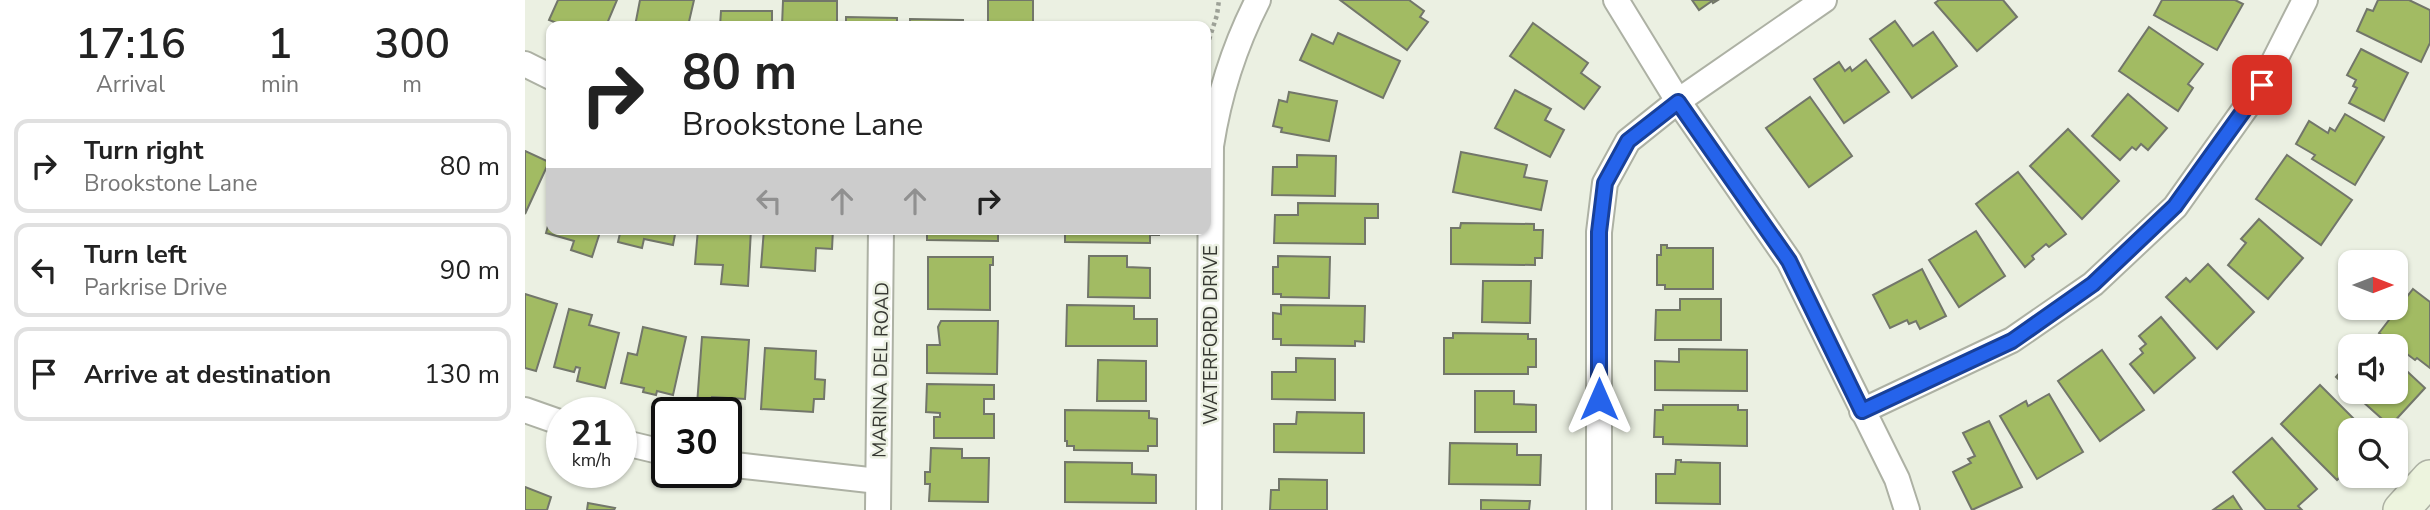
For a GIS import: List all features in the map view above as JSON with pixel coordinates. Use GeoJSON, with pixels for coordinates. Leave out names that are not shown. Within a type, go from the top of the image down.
{"type":"FeatureCollection","features":[{"type":"Feature","properties":{"kind":"street","name":"WATERFORD DRIVE"},"geometry":{"type":"LineString","coordinates":[[1211,133],[1228,68],[1258,0]]}},
{"type":"Feature","properties":{"kind":"street"},"geometry":{"type":"LineString","coordinates":[[1616,0],[1678,102],[1789,261],[1897,479],[1907,510]]}},
{"type":"Feature","properties":{"kind":"street"},"geometry":{"type":"LineString","coordinates":[[1599,510],[1599,232],[1605,183],[1628,141],[1678,102],[1824,0]]}},
{"type":"Feature","properties":{"kind":"street"},"geometry":{"type":"LineString","coordinates":[[1862,411],[2012,341],[2093,284],[2175,206],[2262,85],[2305,0]]}},
{"type":"Feature","properties":{"kind":"street"},"geometry":{"type":"LineString","coordinates":[[525,64],[546,74]]}},
{"type":"Feature","properties":{"kind":"street","name":"MARINA DEL ROAD"},"geometry":{"type":"LineString","coordinates":[[878,510],[881,235]]}},
{"type":"Feature","properties":{"kind":"street","name":"WATERFORD DRIVE"},"geometry":{"type":"LineString","coordinates":[[1208,235],[1209,510]]}},
{"type":"Feature","properties":{"kind":"street"},"geometry":{"type":"LineString","coordinates":[[525,410],[546,417]]}},
{"type":"Feature","properties":{"kind":"street"},"geometry":{"type":"LineString","coordinates":[[742,466],[879,481]]}},
{"type":"Feature","properties":{"kind":"street"},"geometry":{"type":"LineString","coordinates":[[2401,510],[2430,478]]}},
{"type":"Feature","properties":{"kind":"path"},"geometry":{"type":"LineString","coordinates":[[1211,34],[1219,0]]}},
{"type":"Feature","properties":{"kind":"building"},"geometry":{"type":"Polygon","coordinates":[[[558,0],[617,0],[608,21],[549,20],[558,0]]]}},
{"type":"Feature","properties":{"kind":"building"},"geometry":{"type":"Polygon","coordinates":[[[640,0],[694,0],[689,21],[636,21],[640,0]]]}},
{"type":"Feature","properties":{"kind":"building"},"geometry":{"type":"Polygon","coordinates":[[[988,0],[1033,0],[1033,21],[988,21],[988,0]]]}},
{"type":"Feature","properties":{"kind":"building"},"geometry":{"type":"Polygon","coordinates":[[[1340,0],[1409,0],[1424,11],[1420,17],[1428,22],[1407,50],[1340,0]]]}},
{"type":"Feature","properties":{"kind":"building"},"geometry":{"type":"Polygon","coordinates":[[[1692,0],[1718,0],[1699,10],[1692,0]]]}},
{"type":"Feature","properties":{"kind":"building"},"geometry":{"type":"Polygon","coordinates":[[[1939,0],[2003,0],[2017,17],[1977,51],[1935,3],[1939,0]]]}},
{"type":"Feature","properties":{"kind":"building"},"geometry":{"type":"Polygon","coordinates":[[[2162,0],[2235,0],[2243,4],[2217,50],[2154,15],[2162,0]]]}},
{"type":"Feature","properties":{"kind":"building"},"geometry":{"type":"Polygon","coordinates":[[[2378,0],[2409,0],[2430,10],[2430,43],[2421,62],[2357,31],[2367,9],[2373,11],[2378,0]]]}},
{"type":"Feature","properties":{"kind":"building"},"geometry":{"type":"Polygon","coordinates":[[[783,1],[837,1],[837,21],[782,21],[783,1]]]}},
{"type":"Feature","properties":{"kind":"building"},"geometry":{"type":"Polygon","coordinates":[[[721,11],[772,11],[772,21],[720,21],[721,11]]]}},
{"type":"Feature","properties":{"kind":"building"},"geometry":{"type":"Polygon","coordinates":[[[846,17],[897,18],[897,21],[846,21],[846,17]]]}},
{"type":"Feature","properties":{"kind":"building"},"geometry":{"type":"Polygon","coordinates":[[[910,19],[963,20],[963,21],[910,19]]]}},
{"type":"Feature","properties":{"kind":"building"},"geometry":{"type":"Polygon","coordinates":[[[1895,21],[1913,46],[1933,32],[1957,66],[1912,98],[1870,39],[1895,21]]]}},
{"type":"Feature","properties":{"kind":"building"},"geometry":{"type":"Polygon","coordinates":[[[1533,23],[1588,63],[1581,73],[1600,87],[1584,109],[1510,56],[1533,23]]]}},
{"type":"Feature","properties":{"kind":"building"},"geometry":{"type":"Polygon","coordinates":[[[2149,27],[2203,64],[2188,84],[2193,88],[2178,111],[2119,71],[2149,27]]]}},
{"type":"Feature","properties":{"kind":"building"},"geometry":{"type":"Polygon","coordinates":[[[1338,33],[1400,61],[1383,98],[1300,60],[1312,34],[1333,44],[1338,33]]]}},
{"type":"Feature","properties":{"kind":"building"},"geometry":{"type":"Polygon","coordinates":[[[2361,49],[2408,73],[2384,121],[2349,103],[2357,88],[2353,86],[2356,80],[2347,75],[2361,49]]]}},
{"type":"Feature","properties":{"kind":"building"},"geometry":{"type":"Polygon","coordinates":[[[1866,60],[1889,92],[1844,123],[1814,79],[1839,62],[1845,71],[1850,67],[1852,71],[1866,60]]]}},
{"type":"Feature","properties":{"kind":"building"},"geometry":{"type":"Polygon","coordinates":[[[1515,90],[1551,109],[1545,120],[1564,130],[1550,157],[1495,128],[1515,90]]]}},
{"type":"Feature","properties":{"kind":"building"},"geometry":{"type":"Polygon","coordinates":[[[1289,92],[1337,101],[1329,141],[1281,132],[1282,128],[1273,126],[1279,100],[1287,102],[1289,92]]]}},
{"type":"Feature","properties":{"kind":"building"},"geometry":{"type":"Polygon","coordinates":[[[2128,94],[2167,128],[2148,150],[2141,144],[2136,150],[2132,147],[2120,160],[2092,136],[2128,94]]]}},
{"type":"Feature","properties":{"kind":"building"},"geometry":{"type":"Polygon","coordinates":[[[1810,97],[1852,156],[1809,187],[1766,128],[1810,97]]]}},
{"type":"Feature","properties":{"kind":"building"},"geometry":{"type":"Polygon","coordinates":[[[2345,114],[2384,137],[2355,185],[2312,159],[2315,155],[2296,144],[2309,121],[2328,133],[2330,128],[2335,131],[2345,114]]]}},
{"type":"Feature","properties":{"kind":"building"},"geometry":{"type":"Polygon","coordinates":[[[2068,129],[2119,181],[2082,219],[2030,166],[2068,129]]]}},
{"type":"Feature","properties":{"kind":"building"},"geometry":{"type":"Polygon","coordinates":[[[525,151],[546,161],[546,168],[525,214],[525,151]]]}},
{"type":"Feature","properties":{"kind":"building"},"geometry":{"type":"Polygon","coordinates":[[[1461,152],[1527,165],[1524,177],[1547,181],[1541,210],[1453,192],[1461,152]]]}},
{"type":"Feature","properties":{"kind":"building"},"geometry":{"type":"Polygon","coordinates":[[[1297,155],[1336,156],[1335,196],[1272,195],[1273,167],[1297,167],[1297,155]]]}},
{"type":"Feature","properties":{"kind":"building"},"geometry":{"type":"Polygon","coordinates":[[[2287,155],[2352,200],[2321,245],[2256,199],[2287,155]]]}},
{"type":"Feature","properties":{"kind":"building"},"geometry":{"type":"Polygon","coordinates":[[[2018,172],[2066,234],[2049,247],[2046,244],[2032,256],[2034,259],[2025,267],[1976,204],[2018,172]]]}},
{"type":"Feature","properties":{"kind":"building"},"geometry":{"type":"Polygon","coordinates":[[[1298,203],[1378,204],[1378,218],[1365,218],[1365,244],[1274,243],[1275,215],[1298,215],[1298,203]]]}},
{"type":"Feature","properties":{"kind":"building"},"geometry":{"type":"Polygon","coordinates":[[[2259,219],[2303,258],[2268,299],[2228,265],[2246,243],[2241,239],[2259,219]]]}},
{"type":"Feature","properties":{"kind":"building"},"geometry":{"type":"Polygon","coordinates":[[[1461,223],[1534,224],[1534,230],[1543,230],[1542,258],[1535,258],[1535,265],[1451,264],[1451,228],[1460,228],[1461,223]]]}},
{"type":"Feature","properties":{"kind":"building"},"geometry":{"type":"Polygon","coordinates":[[[1976,231],[2005,276],[1959,307],[1929,260],[1976,231]]]}},
{"type":"Feature","properties":{"kind":"building"},"geometry":{"type":"Polygon","coordinates":[[[553,235],[599,235],[592,257],[571,250],[574,241],[553,235]]]}},
{"type":"Feature","properties":{"kind":"building"},"geometry":{"type":"Polygon","coordinates":[[[620,235],[675,235],[673,245],[644,239],[642,248],[618,242],[620,235]]]}},
{"type":"Feature","properties":{"kind":"building"},"geometry":{"type":"Polygon","coordinates":[[[697,235],[751,235],[748,286],[721,284],[723,265],[695,264],[697,235]]]}},
{"type":"Feature","properties":{"kind":"building"},"geometry":{"type":"Polygon","coordinates":[[[764,235],[833,235],[832,249],[816,248],[815,271],[761,267],[764,235]]]}},
{"type":"Feature","properties":{"kind":"building"},"geometry":{"type":"Polygon","coordinates":[[[927,235],[998,235],[998,241],[927,240],[927,235]]]}},
{"type":"Feature","properties":{"kind":"building"},"geometry":{"type":"Polygon","coordinates":[[[1065,235],[1150,235],[1150,243],[1065,242],[1065,235]]]}},
{"type":"Feature","properties":{"kind":"building"},"geometry":{"type":"Polygon","coordinates":[[[1661,245],[1667,245],[1667,248],[1713,248],[1713,289],[1665,289],[1665,285],[1657,285],[1657,255],[1661,255],[1661,245]]]}},
{"type":"Feature","properties":{"kind":"building"},"geometry":{"type":"Polygon","coordinates":[[[1089,256],[1127,256],[1127,267],[1150,268],[1150,298],[1088,297],[1089,256]]]}},
{"type":"Feature","properties":{"kind":"building"},"geometry":{"type":"Polygon","coordinates":[[[1278,256],[1330,257],[1329,298],[1281,297],[1281,294],[1273,294],[1273,267],[1278,267],[1278,256]]]}},
{"type":"Feature","properties":{"kind":"building"},"geometry":{"type":"Polygon","coordinates":[[[928,257],[993,257],[993,265],[990,265],[990,310],[928,309],[928,257]]]}},
{"type":"Feature","properties":{"kind":"building"},"geometry":{"type":"Polygon","coordinates":[[[2208,264],[2254,312],[2217,349],[2166,297],[2186,278],[2190,282],[2208,264]]]}},
{"type":"Feature","properties":{"kind":"building"},"geometry":{"type":"Polygon","coordinates":[[[1922,269],[1946,316],[1920,329],[1916,321],[1909,324],[1907,320],[1890,328],[1873,295],[1922,269]]]}},
{"type":"Feature","properties":{"kind":"building"},"geometry":{"type":"Polygon","coordinates":[[[1483,281],[1531,281],[1530,323],[1482,322],[1483,281]]]}},
{"type":"Feature","properties":{"kind":"building"},"geometry":{"type":"Polygon","coordinates":[[[2413,289],[2430,302],[2430,368],[2408,355],[2408,334],[2379,333],[2389,320],[2408,320],[2408,295],[2413,289]]]}},
{"type":"Feature","properties":{"kind":"building"},"geometry":{"type":"Polygon","coordinates":[[[525,294],[557,304],[536,371],[525,368],[525,294]]]}},
{"type":"Feature","properties":{"kind":"building"},"geometry":{"type":"Polygon","coordinates":[[[1680,299],[1721,299],[1721,340],[1655,340],[1656,310],[1680,310],[1680,299]]]}},
{"type":"Feature","properties":{"kind":"building"},"geometry":{"type":"Polygon","coordinates":[[[1067,305],[1134,306],[1134,319],[1157,319],[1157,346],[1066,346],[1067,305]]]}},
{"type":"Feature","properties":{"kind":"building"},"geometry":{"type":"Polygon","coordinates":[[[1281,305],[1365,306],[1364,342],[1355,341],[1355,346],[1281,345],[1281,339],[1273,339],[1273,313],[1281,314],[1281,305]]]}},
{"type":"Feature","properties":{"kind":"building"},"geometry":{"type":"Polygon","coordinates":[[[569,309],[592,315],[589,325],[619,333],[605,388],[577,381],[580,368],[576,367],[574,372],[554,367],[569,309]]]}},
{"type":"Feature","properties":{"kind":"building"},"geometry":{"type":"Polygon","coordinates":[[[2161,317],[2195,358],[2154,393],[2130,364],[2143,353],[2140,349],[2146,344],[2139,336],[2161,317]]]}},
{"type":"Feature","properties":{"kind":"building"},"geometry":{"type":"Polygon","coordinates":[[[941,321],[998,321],[997,374],[927,373],[927,345],[940,345],[938,327],[941,321]]]}},
{"type":"Feature","properties":{"kind":"building"},"geometry":{"type":"Polygon","coordinates":[[[643,327],[686,337],[673,395],[657,391],[656,395],[643,392],[644,388],[621,383],[628,353],[637,355],[643,327]]]}},
{"type":"Feature","properties":{"kind":"building"},"geometry":{"type":"Polygon","coordinates":[[[1453,333],[1528,334],[1528,339],[1536,339],[1536,367],[1528,367],[1528,374],[1444,374],[1444,338],[1453,338],[1453,333]]]}},
{"type":"Feature","properties":{"kind":"building"},"geometry":{"type":"Polygon","coordinates":[[[702,337],[749,340],[745,399],[698,397],[702,337]]]}},
{"type":"Feature","properties":{"kind":"building"},"geometry":{"type":"Polygon","coordinates":[[[765,348],[816,351],[815,379],[825,380],[824,399],[814,399],[813,412],[761,409],[765,348]]]}},
{"type":"Feature","properties":{"kind":"building"},"geometry":{"type":"Polygon","coordinates":[[[1679,349],[1747,350],[1747,391],[1655,390],[1655,361],[1679,362],[1679,349]]]}},
{"type":"Feature","properties":{"kind":"building"},"geometry":{"type":"Polygon","coordinates":[[[2102,350],[2144,410],[2100,441],[2058,381],[2102,350]]]}},
{"type":"Feature","properties":{"kind":"building"},"geometry":{"type":"Polygon","coordinates":[[[1296,358],[1335,359],[1335,400],[1272,399],[1272,372],[1296,372],[1296,358]]]}},
{"type":"Feature","properties":{"kind":"building"},"geometry":{"type":"Polygon","coordinates":[[[1098,360],[1146,361],[1146,401],[1097,401],[1098,360]]]}},
{"type":"Feature","properties":{"kind":"building"},"geometry":{"type":"Polygon","coordinates":[[[2408,372],[2425,388],[2397,418],[2381,418],[2365,404],[2408,404],[2408,372]]]}},
{"type":"Feature","properties":{"kind":"building"},"geometry":{"type":"Polygon","coordinates":[[[927,384],[994,385],[994,399],[984,399],[984,414],[994,414],[994,438],[934,438],[934,417],[940,417],[940,413],[926,412],[927,384]]]}},
{"type":"Feature","properties":{"kind":"building"},"geometry":{"type":"Polygon","coordinates":[[[2320,385],[2353,418],[2338,418],[2337,480],[2281,424],[2320,385]]]}},
{"type":"Feature","properties":{"kind":"building"},"geometry":{"type":"Polygon","coordinates":[[[1475,391],[1514,391],[1514,404],[1536,405],[1536,432],[1475,432],[1475,391]]]}},
{"type":"Feature","properties":{"kind":"building"},"geometry":{"type":"Polygon","coordinates":[[[2049,394],[2083,452],[2037,479],[2000,416],[2026,401],[2028,406],[2049,394]]]}},
{"type":"Feature","properties":{"kind":"building"},"geometry":{"type":"Polygon","coordinates":[[[1663,405],[1738,405],[1738,410],[1747,410],[1747,446],[1663,444],[1663,437],[1654,437],[1655,410],[1663,410],[1663,405]]]}},
{"type":"Feature","properties":{"kind":"building"},"geometry":{"type":"Polygon","coordinates":[[[1065,410],[1149,411],[1149,418],[1157,419],[1157,446],[1148,446],[1148,451],[1074,450],[1074,446],[1067,446],[1065,441],[1065,410]]]}},
{"type":"Feature","properties":{"kind":"building"},"geometry":{"type":"Polygon","coordinates":[[[1297,412],[1364,413],[1364,453],[1274,452],[1274,424],[1296,424],[1297,412]]]}},
{"type":"Feature","properties":{"kind":"building"},"geometry":{"type":"Polygon","coordinates":[[[1989,421],[2022,487],[1972,510],[1953,472],[1971,463],[1968,459],[1975,456],[1963,433],[1989,421]]]}},
{"type":"Feature","properties":{"kind":"building"},"geometry":{"type":"Polygon","coordinates":[[[2272,438],[2317,489],[2298,506],[2302,510],[2266,510],[2233,472],[2272,438]]]}},
{"type":"Feature","properties":{"kind":"building"},"geometry":{"type":"Polygon","coordinates":[[[1450,443],[1517,444],[1517,455],[1541,455],[1540,485],[1449,484],[1450,443]]]}},
{"type":"Feature","properties":{"kind":"building"},"geometry":{"type":"Polygon","coordinates":[[[931,448],[962,449],[962,458],[989,458],[988,502],[929,501],[930,484],[925,484],[925,472],[930,472],[931,448]]]}},
{"type":"Feature","properties":{"kind":"building"},"geometry":{"type":"Polygon","coordinates":[[[1676,460],[1720,463],[1720,504],[1656,503],[1656,474],[1675,474],[1676,460]]]}},
{"type":"Feature","properties":{"kind":"building"},"geometry":{"type":"Polygon","coordinates":[[[1065,462],[1132,463],[1132,474],[1156,475],[1156,503],[1065,502],[1065,462]]]}},
{"type":"Feature","properties":{"kind":"building"},"geometry":{"type":"Polygon","coordinates":[[[1279,479],[1327,480],[1327,510],[1270,510],[1271,490],[1279,490],[1279,479]]]}},
{"type":"Feature","properties":{"kind":"building"},"geometry":{"type":"Polygon","coordinates":[[[525,487],[551,497],[547,510],[525,510],[525,487]]]}},
{"type":"Feature","properties":{"kind":"building"},"geometry":{"type":"Polygon","coordinates":[[[2233,496],[2242,510],[2213,510],[2233,496]]]}},
{"type":"Feature","properties":{"kind":"building"},"geometry":{"type":"Polygon","coordinates":[[[1481,500],[1530,501],[1529,510],[1481,510],[1481,500]]]}},
{"type":"Feature","properties":{"kind":"building"},"geometry":{"type":"Polygon","coordinates":[[[588,503],[615,508],[587,510],[588,503]]]}},
{"type":"Feature","properties":{"kind":"route"},"geometry":{"type":"LineString","coordinates":[[1599,399],[1599,232],[1605,183],[1628,141],[1678,102],[1789,261],[1862,411],[2012,341],[2093,284],[2175,206],[2262,85]]}}]}
